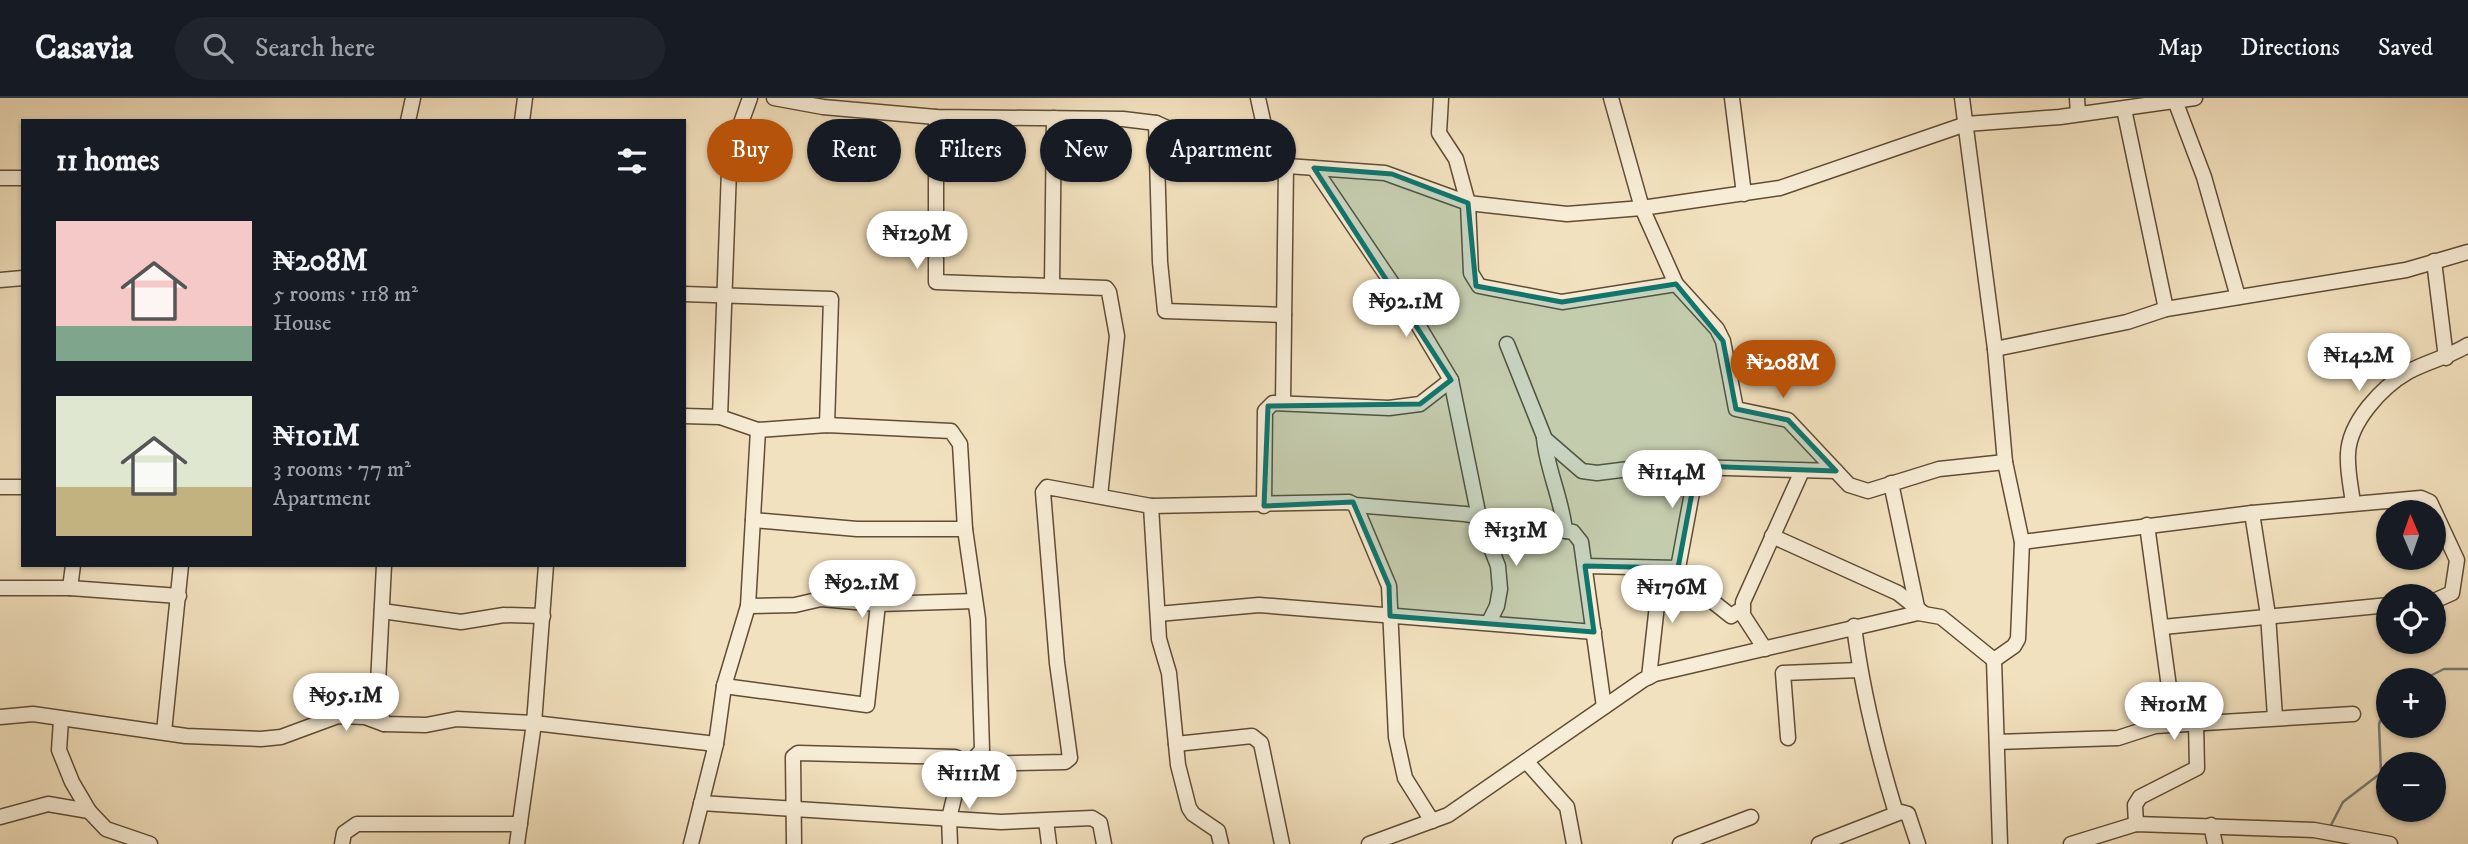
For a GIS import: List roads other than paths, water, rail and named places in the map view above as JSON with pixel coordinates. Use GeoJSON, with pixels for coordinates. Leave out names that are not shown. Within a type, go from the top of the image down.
{"type":"FeatureCollection","features":[{"type":"Feature","properties":{"kind":"street"},"geometry":{"type":"LineString","coordinates":[[408,119],[413,98]]}},
{"type":"Feature","properties":{"kind":"street"},"geometry":{"type":"LineString","coordinates":[[522,119],[525,98]]}},
{"type":"Feature","properties":{"kind":"street"},"geometry":{"type":"LineString","coordinates":[[720,417],[722,296],[729,170],[734,142],[750,98]]}},
{"type":"Feature","properties":{"kind":"street"},"geometry":{"type":"LineString","coordinates":[[774,98],[823,107],[936,117],[1123,119],[1146,122]]}},
{"type":"Feature","properties":{"kind":"street"},"geometry":{"type":"LineString","coordinates":[[1258,98],[1265,119]]}},
{"type":"Feature","properties":{"kind":"street"},"geometry":{"type":"LineString","coordinates":[[1441,98],[1439,133],[1456,159],[1468,202],[1471,273],[1479,286],[1562,302],[1676,284]]}},
{"type":"Feature","properties":{"kind":"street"},"geometry":{"type":"LineString","coordinates":[[1611,98],[1642,208],[1676,284],[1717,329],[1723,341],[1736,408],[1788,420],[1849,485],[1858,489],[1868,491],[1939,469],[2005,462]]}},
{"type":"Feature","properties":{"kind":"street"},"geometry":{"type":"LineString","coordinates":[[1732,98],[1744,194]]}},
{"type":"Feature","properties":{"kind":"street"},"geometry":{"type":"LineString","coordinates":[[1962,98],[1996,349],[2005,462],[2022,542],[2018,639],[2014,646],[1994,660]]}},
{"type":"Feature","properties":{"kind":"street"},"geometry":{"type":"LineString","coordinates":[[2077,98],[2078,114]]}},
{"type":"Feature","properties":{"kind":"street"},"geometry":{"type":"LineString","coordinates":[[1296,167],[1392,174],[1468,202],[1567,214],[1642,208],[1712,195],[1744,194],[1780,188],[1966,124],[2124,109],[2195,98]]}},
{"type":"Feature","properties":{"kind":"street"},"geometry":{"type":"LineString","coordinates":[[2175,101],[2204,177],[2238,297]]}},
{"type":"Feature","properties":{"kind":"street"},"geometry":{"type":"LineString","coordinates":[[2124,109],[2166,309]]}},
{"type":"Feature","properties":{"kind":"street"},"geometry":{"type":"LineString","coordinates":[[936,117],[936,282],[1052,285],[1106,289],[1109,292],[1117,336],[1100,496]]}},
{"type":"Feature","properties":{"kind":"street"},"geometry":{"type":"LineString","coordinates":[[1052,285],[1054,118]]}},
{"type":"Feature","properties":{"kind":"street"},"geometry":{"type":"LineString","coordinates":[[1314,168],[1402,298],[1451,380],[1479,517],[1498,566],[1500,589],[1489,622]]}},
{"type":"Feature","properties":{"kind":"street"},"geometry":{"type":"LineString","coordinates":[[0,178],[21,178]]}},
{"type":"Feature","properties":{"kind":"street"},"geometry":{"type":"LineString","coordinates":[[1158,182],[1160,273],[1165,311],[1284,315]]}},
{"type":"Feature","properties":{"kind":"street"},"geometry":{"type":"LineString","coordinates":[[1280,182],[1283,403]]}},
{"type":"Feature","properties":{"kind":"street"},"geometry":{"type":"LineString","coordinates":[[1996,349],[2127,322],[2166,309],[2406,270],[2468,252]]}},
{"type":"Feature","properties":{"kind":"street"},"geometry":{"type":"LineString","coordinates":[[2434,261],[2446,358]]}},
{"type":"Feature","properties":{"kind":"street"},"geometry":{"type":"LineString","coordinates":[[0,280],[21,278]]}},
{"type":"Feature","properties":{"kind":"street"},"geometry":{"type":"LineString","coordinates":[[686,295],[831,299],[827,425]]}},
{"type":"Feature","properties":{"kind":"street"},"geometry":{"type":"LineString","coordinates":[[1507,344],[1544,437],[1545,454],[1563,507],[1565,531]]}},
{"type":"Feature","properties":{"kind":"street"},"geometry":{"type":"LineString","coordinates":[[2353,503],[2348,453],[2351,438],[2367,410],[2404,375],[2446,358],[2468,345]]}},
{"type":"Feature","properties":{"kind":"street"},"geometry":{"type":"LineString","coordinates":[[1264,506],[1265,411],[1273,403],[1389,408],[1420,404],[1451,380]]}},
{"type":"Feature","properties":{"kind":"street"},"geometry":{"type":"LineString","coordinates":[[686,416],[720,417],[758,430],[827,425],[951,431],[960,444],[965,529],[980,654],[982,750],[960,774]]}},
{"type":"Feature","properties":{"kind":"street"},"geometry":{"type":"LineString","coordinates":[[691,844],[716,744],[724,686],[748,606],[758,430]]}},
{"type":"Feature","properties":{"kind":"street"},"geometry":{"type":"LineString","coordinates":[[1544,437],[1582,471],[1590,473],[1653,466],[1836,471]]}},
{"type":"Feature","properties":{"kind":"street"},"geometry":{"type":"LineString","coordinates":[[1585,566],[1667,569],[1681,565],[1697,467]]}},
{"type":"Feature","properties":{"kind":"street"},"geometry":{"type":"LineString","coordinates":[[1667,569],[1731,616],[1742,609],[1802,471]]}},
{"type":"Feature","properties":{"kind":"street"},"geometry":{"type":"LineString","coordinates":[[1891,483],[1920,610]]}},
{"type":"Feature","properties":{"kind":"street"},"geometry":{"type":"LineString","coordinates":[[0,488],[21,486]]}},
{"type":"Feature","properties":{"kind":"street"},"geometry":{"type":"LineString","coordinates":[[794,844],[793,757],[798,753],[955,757],[971,764],[1065,762],[1070,758],[1057,663],[1043,492],[1047,488],[1151,506],[1264,506],[1349,502],[1356,505],[1479,517],[1573,533],[1581,542],[1604,707]]}},
{"type":"Feature","properties":{"kind":"street"},"geometry":{"type":"LineString","coordinates":[[2022,542],[2252,513],[2425,499],[2463,558],[2452,593],[2446,596]]}},
{"type":"Feature","properties":{"kind":"street"},"geometry":{"type":"LineString","coordinates":[[1356,505],[1389,586],[1396,737],[1408,787],[1432,821]]}},
{"type":"Feature","properties":{"kind":"street"},"geometry":{"type":"LineString","coordinates":[[1151,506],[1160,639],[1169,673],[1176,744],[1189,808],[1193,814],[1218,831],[1222,844]]}},
{"type":"Feature","properties":{"kind":"street"},"geometry":{"type":"LineString","coordinates":[[2252,513],[2268,615],[2275,717]]}},
{"type":"Feature","properties":{"kind":"street"},"geometry":{"type":"LineString","coordinates":[[753,520],[857,529],[965,529]]}},
{"type":"Feature","properties":{"kind":"street"},"geometry":{"type":"LineString","coordinates":[[2147,525],[2163,627],[2174,724]]}},
{"type":"Feature","properties":{"kind":"street"},"geometry":{"type":"LineString","coordinates":[[1772,536],[1898,593],[1920,610],[1941,617],[1994,660],[2000,844]]}},
{"type":"Feature","properties":{"kind":"street"},"geometry":{"type":"LineString","coordinates":[[70,588],[73,567]]}},
{"type":"Feature","properties":{"kind":"street"},"geometry":{"type":"LineString","coordinates":[[164,732],[181,567]]}},
{"type":"Feature","properties":{"kind":"street"},"geometry":{"type":"LineString","coordinates":[[384,567],[377,704],[384,724]]}},
{"type":"Feature","properties":{"kind":"street"},"geometry":{"type":"LineString","coordinates":[[517,844],[534,723],[546,567]]}},
{"type":"Feature","properties":{"kind":"street"},"geometry":{"type":"LineString","coordinates":[[1649,677],[1667,569]]}},
{"type":"Feature","properties":{"kind":"street"},"geometry":{"type":"LineString","coordinates":[[0,588],[70,588],[179,596]]}},
{"type":"Feature","properties":{"kind":"street"},"geometry":{"type":"LineString","coordinates":[[748,606],[795,605],[821,599],[878,604],[975,601]]}},
{"type":"Feature","properties":{"kind":"street"},"geometry":{"type":"LineString","coordinates":[[724,686],[867,705],[878,604]]}},
{"type":"Feature","properties":{"kind":"street"},"geometry":{"type":"LineString","coordinates":[[1158,614],[1249,605],[1594,632]]}},
{"type":"Feature","properties":{"kind":"street"},"geometry":{"type":"LineString","coordinates":[[2163,627],[2376,606]]}},
{"type":"Feature","properties":{"kind":"street"},"geometry":{"type":"LineString","coordinates":[[1742,609],[1765,649]]}},
{"type":"Feature","properties":{"kind":"street"},"geometry":{"type":"LineString","coordinates":[[1369,844],[1448,815],[1649,677],[1920,610]]}},
{"type":"Feature","properties":{"kind":"street"},"geometry":{"type":"LineString","coordinates":[[382,611],[461,622],[504,615],[543,617]]}},
{"type":"Feature","properties":{"kind":"street"},"geometry":{"type":"LineString","coordinates":[[1854,626],[1859,670],[1876,747],[1896,813]]}},
{"type":"Feature","properties":{"kind":"street"},"geometry":{"type":"LineString","coordinates":[[1788,738],[1783,673],[1859,670]]}},
{"type":"Feature","properties":{"kind":"street"},"geometry":{"type":"LineString","coordinates":[[0,717],[33,714],[186,736],[261,739],[281,737],[338,716],[365,717],[384,724],[426,725],[457,719],[534,723],[716,744]]}},
{"type":"Feature","properties":{"kind":"street"},"geometry":{"type":"LineString","coordinates":[[1997,742],[2118,738],[2155,726],[2174,724],[2353,714]]}},
{"type":"Feature","properties":{"kind":"street"},"geometry":{"type":"LineString","coordinates":[[61,720],[59,750],[72,782],[89,811],[106,828],[150,844]]}},
{"type":"Feature","properties":{"kind":"street"},"geometry":{"type":"LineString","coordinates":[[2136,824],[2135,805],[2140,797],[2197,768],[2196,723]]}},
{"type":"Feature","properties":{"kind":"street"},"geometry":{"type":"LineString","coordinates":[[1176,744],[1252,736],[1257,738],[1261,743],[1282,844]]}},
{"type":"Feature","properties":{"kind":"street"},"geometry":{"type":"LineString","coordinates":[[950,844],[948,818],[960,774],[955,757]]}},
{"type":"Feature","properties":{"kind":"street"},"geometry":{"type":"LineString","coordinates":[[1526,761],[1567,807],[1574,844]]}},
{"type":"Feature","properties":{"kind":"street"},"geometry":{"type":"LineString","coordinates":[[701,803],[948,818],[1046,821],[1097,819],[1104,844]]}},
{"type":"Feature","properties":{"kind":"street"},"geometry":{"type":"LineString","coordinates":[[0,817],[48,804],[89,811]]}},
{"type":"Feature","properties":{"kind":"street"},"geometry":{"type":"LineString","coordinates":[[1819,844],[1896,813],[1908,814],[1918,844]]}},
{"type":"Feature","properties":{"kind":"street"},"geometry":{"type":"LineString","coordinates":[[1680,844],[1751,817]]}},
{"type":"Feature","properties":{"kind":"street"},"geometry":{"type":"LineString","coordinates":[[1046,821],[1049,844]]}},
{"type":"Feature","properties":{"kind":"street"},"geometry":{"type":"LineString","coordinates":[[342,844],[344,832],[357,824],[520,824]]}},
{"type":"Feature","properties":{"kind":"street"},"geometry":{"type":"LineString","coordinates":[[2071,844],[2136,824],[2314,830],[2385,842]]}},
{"type":"Feature","properties":{"kind":"street"},"geometry":{"type":"LineString","coordinates":[[2211,825],[2215,844]]}},
{"type":"Feature","properties":{"kind":"waterway"},"geometry":{"type":"LineString","coordinates":[[2446,669],[2468,669]]}},
{"type":"Feature","properties":{"kind":"waterway"},"geometry":{"type":"LineString","coordinates":[[2330,827],[2343,802],[2381,773],[2380,738]]}}]}
